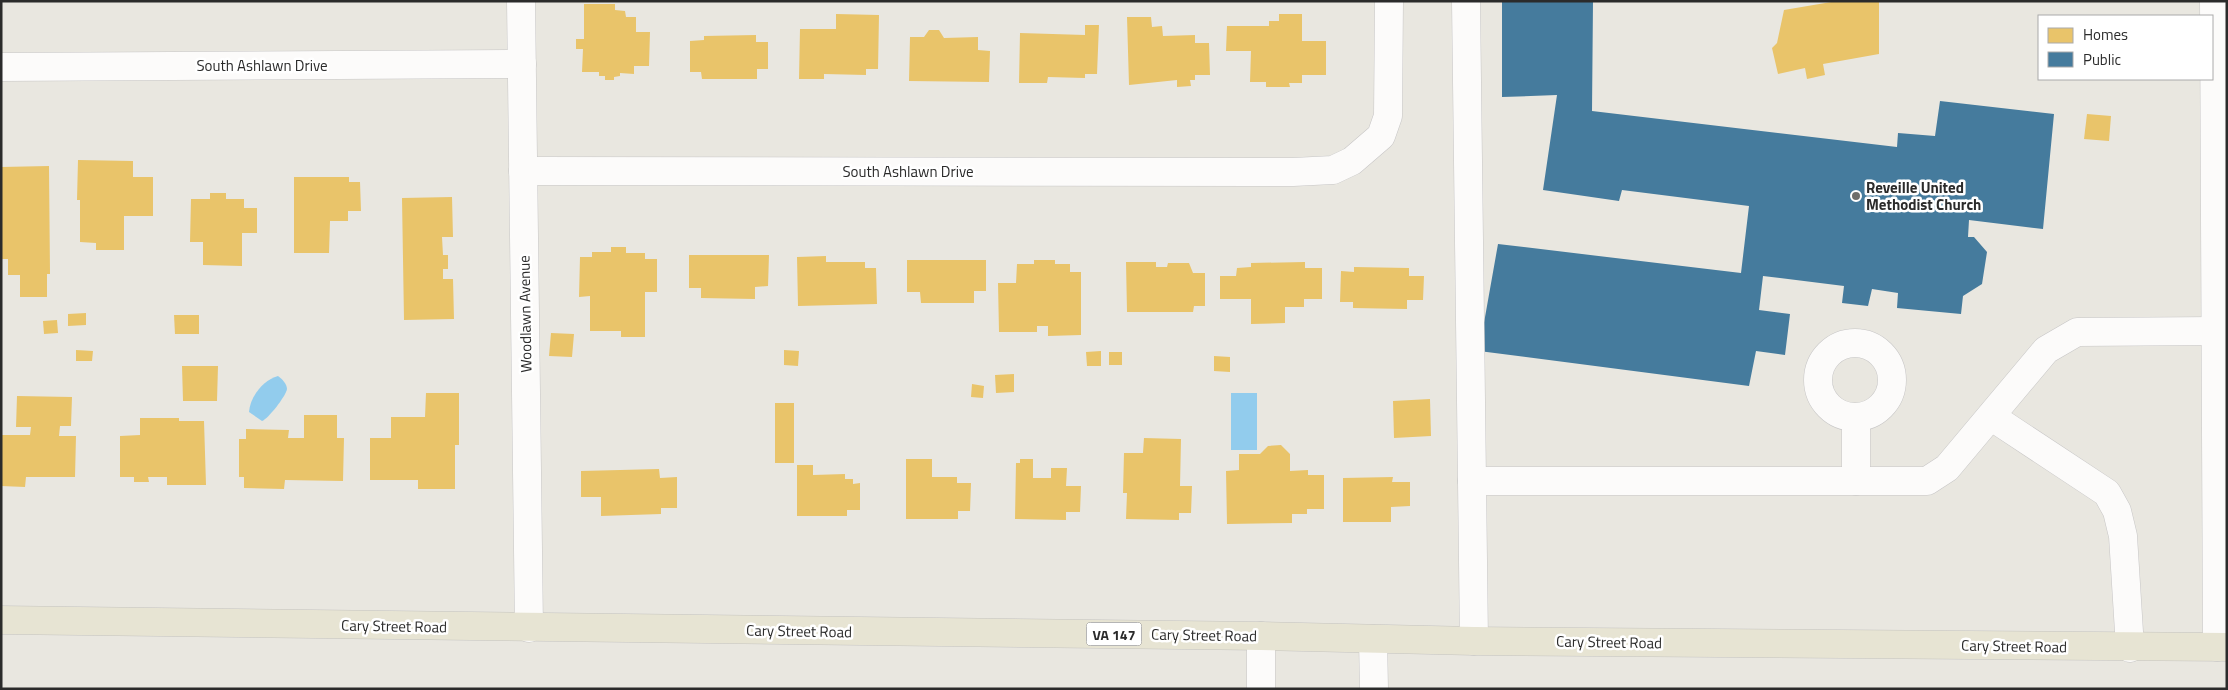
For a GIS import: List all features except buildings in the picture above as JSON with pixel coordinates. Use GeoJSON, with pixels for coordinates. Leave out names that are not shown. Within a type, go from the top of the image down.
{"type":"FeatureCollection","features":[{"type":"Feature","properties":{"kind":"main road","name":"Cary Street Road"},"geometry":{"type":"LineString","coordinates":[[1,620],[1261,636],[1474,641],[2130,648],[2222,647]]}},
{"type":"Feature","properties":{"kind":"street","name":"Woodlawn Avenue"},"geometry":{"type":"LineString","coordinates":[[521,1],[529,628]]}},
{"type":"Feature","properties":{"kind":"street","name":"South Ashlawn Drive"},"geometry":{"type":"LineString","coordinates":[[523,170],[1293,172],[1334,170],[1352,162],[1381,136],[1388,116],[1389,1]]}},
{"type":"Feature","properties":{"kind":"street"},"geometry":{"type":"LineString","coordinates":[[1466,1],[1474,641]]}},
{"type":"Feature","properties":{"kind":"street"},"geometry":{"type":"LineString","coordinates":[[2214,1],[2216,331],[2222,647]]}},
{"type":"Feature","properties":{"kind":"street","name":"South Ashlawn Drive"},"geometry":{"type":"LineString","coordinates":[[1,67],[522,64]]}},
{"type":"Feature","properties":{"kind":"street"},"geometry":{"type":"LineString","coordinates":[[1472,481],[1927,481],[1938,476],[1948,468],[2046,350],[2077,332],[2216,331]]}},
{"type":"Feature","properties":{"kind":"street"},"geometry":{"type":"LineString","coordinates":[[1992,417],[2107,493],[2117,511],[2123,536],[2130,648]]}},
{"type":"Feature","properties":{"kind":"street"},"geometry":{"type":"LineString","coordinates":[[1856,418],[1856,481]]}},
{"type":"Feature","properties":{"kind":"street"},"geometry":{"type":"LineString","coordinates":[[1261,636],[1261,689]]}},
{"type":"Feature","properties":{"kind":"street"},"geometry":{"type":"LineString","coordinates":[[1373,638],[1374,689]]}},
{"type":"Feature","properties":{"kind":"water"},"geometry":{"type":"Polygon","coordinates":[[[278,376],[286,385],[286,392],[272,412],[262,421],[249,412],[250,406],[262,385],[278,376]]]}},
{"type":"Feature","properties":{"kind":"water"},"geometry":{"type":"Polygon","coordinates":[[[1231,393],[1257,393],[1257,450],[1231,450],[1231,393]]]}},
{"type":"Feature","properties":{"kind":"place","name":"Reveille United Methodist Church"},"geometry":{"type":"Point","coordinates":[1856,196]}}]}
